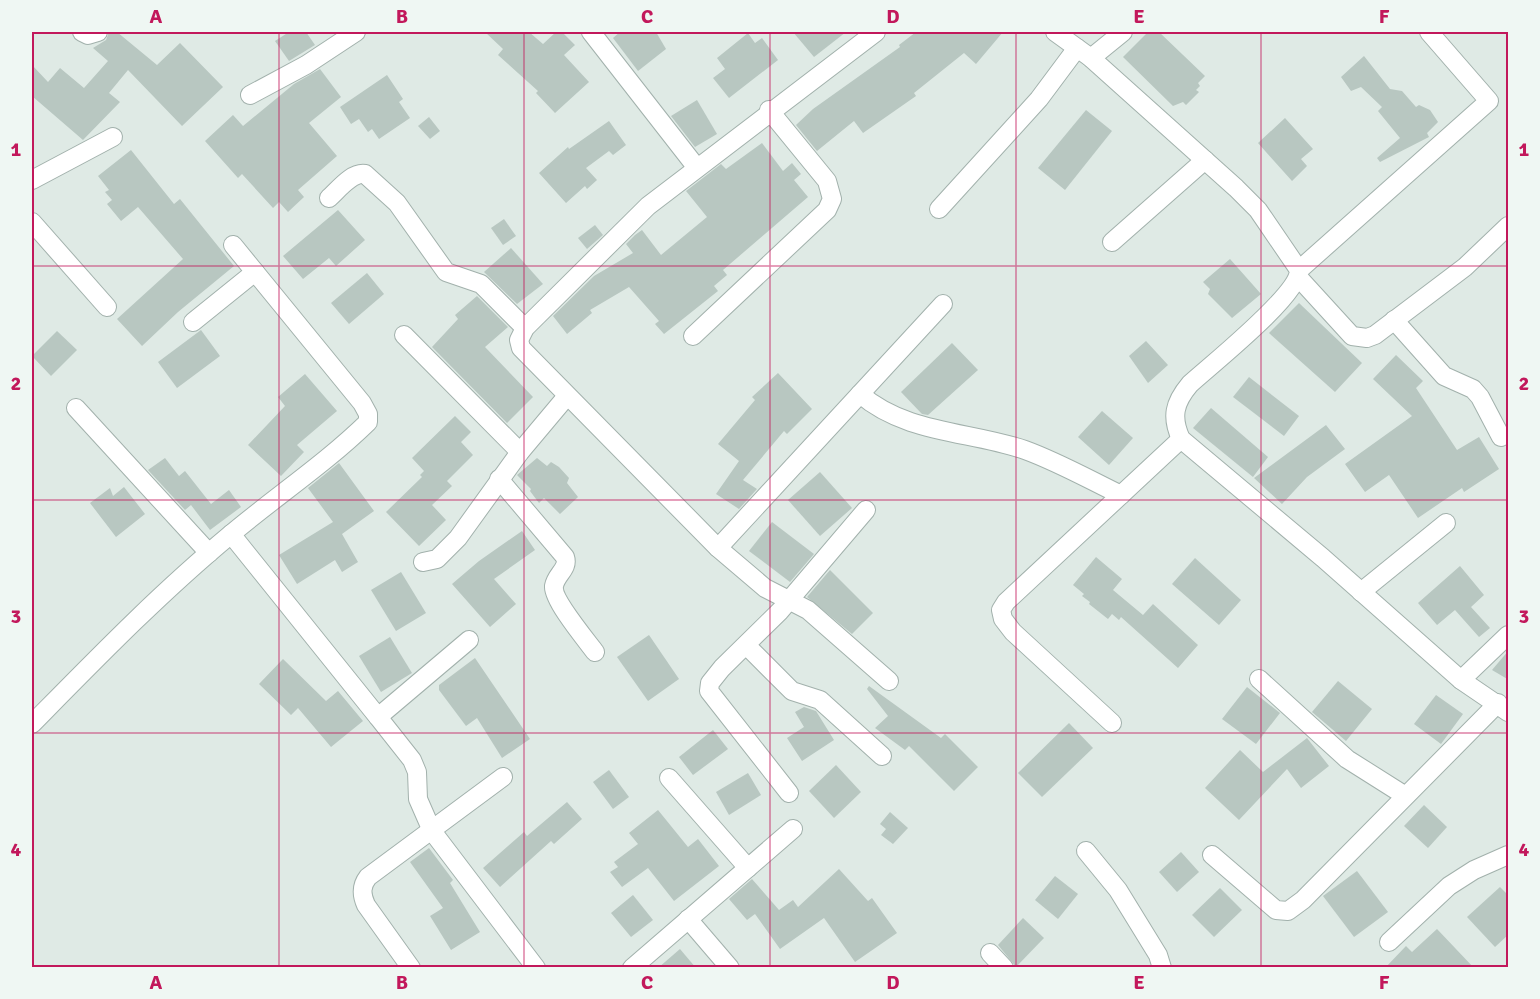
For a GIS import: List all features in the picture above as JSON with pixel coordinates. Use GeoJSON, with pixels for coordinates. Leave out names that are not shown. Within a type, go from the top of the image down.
{"type":"FeatureCollection","features":[{"type":"Feature","properties":{"kind":"street"},"geometry":{"type":"LineString","coordinates":[[82,32],[88,35],[98,32]]}},
{"type":"Feature","properties":{"kind":"street"},"geometry":{"type":"LineString","coordinates":[[250,95],[306,65],[356,32]]}},
{"type":"Feature","properties":{"kind":"street"},"geometry":{"type":"LineString","coordinates":[[591,32],[696,168]]}},
{"type":"Feature","properties":{"kind":"street"},"geometry":{"type":"LineString","coordinates":[[876,32],[770,110],[648,206],[525,328],[519,340],[521,348],[718,548],[765,588],[808,609],[889,681]]}},
{"type":"Feature","properties":{"kind":"street"},"geometry":{"type":"LineString","coordinates":[[1055,32],[1084,53],[1258,210],[1299,274],[1353,336],[1367,338],[1375,335],[1465,267],[1509,225]]}},
{"type":"Feature","properties":{"kind":"street"},"geometry":{"type":"LineString","coordinates":[[939,209],[1084,53],[1123,32]]}},
{"type":"Feature","properties":{"kind":"street"},"geometry":{"type":"LineString","coordinates":[[1212,855],[1276,910],[1288,911],[1303,900],[1404,795],[1503,707],[1461,680],[1362,592],[1181,439],[1173,415],[1180,397],[1190,384],[1279,304],[1299,274],[1489,101],[1429,32]]}},
{"type":"Feature","properties":{"kind":"street"},"geometry":{"type":"LineString","coordinates":[[693,336],[827,210],[832,200],[827,181],[770,110]]}},
{"type":"Feature","properties":{"kind":"street"},"geometry":{"type":"LineString","coordinates":[[32,180],[113,137]]}},
{"type":"Feature","properties":{"kind":"street"},"geometry":{"type":"LineString","coordinates":[[1112,242],[1205,160]]}},
{"type":"Feature","properties":{"kind":"street"},"geometry":{"type":"LineString","coordinates":[[329,198],[351,179],[359,174],[365,174],[397,204],[446,272],[481,284],[525,328]]}},
{"type":"Feature","properties":{"kind":"street"},"geometry":{"type":"LineString","coordinates":[[32,222],[107,307]]}},
{"type":"Feature","properties":{"kind":"street"},"geometry":{"type":"LineString","coordinates":[[32,724],[139,614],[208,553],[301,480],[368,422],[368,414],[362,403],[233,245]]}},
{"type":"Feature","properties":{"kind":"street"},"geometry":{"type":"LineString","coordinates":[[193,322],[255,272]]}},
{"type":"Feature","properties":{"kind":"street"},"geometry":{"type":"LineString","coordinates":[[718,548],[943,304]]}},
{"type":"Feature","properties":{"kind":"street"},"geometry":{"type":"LineString","coordinates":[[1394,320],[1444,376],[1473,389],[1480,397],[1502,437]]}},
{"type":"Feature","properties":{"kind":"street"},"geometry":{"type":"LineString","coordinates":[[404,335],[520,452]]}},
{"type":"Feature","properties":{"kind":"street"},"geometry":{"type":"LineString","coordinates":[[860,394],[872,404],[916,425],[976,436],[1026,451],[1121,495]]}},
{"type":"Feature","properties":{"kind":"street"},"geometry":{"type":"LineString","coordinates":[[423,562],[437,559],[458,538],[499,479],[567,396]]}},
{"type":"Feature","properties":{"kind":"street"},"geometry":{"type":"LineString","coordinates":[[76,408],[208,553]]}},
{"type":"Feature","properties":{"kind":"street"},"geometry":{"type":"LineString","coordinates":[[1112,723],[1013,632],[1003,619],[1001,610],[1006,602],[1181,439]]}},
{"type":"Feature","properties":{"kind":"street"},"geometry":{"type":"LineString","coordinates":[[499,479],[565,556],[566,565],[555,582],[555,595],[595,652]]}},
{"type":"Feature","properties":{"kind":"street"},"geometry":{"type":"LineString","coordinates":[[789,793],[709,690],[715,676],[747,646],[866,510]]}},
{"type":"Feature","properties":{"kind":"street"},"geometry":{"type":"LineString","coordinates":[[1362,592],[1446,524]]}},
{"type":"Feature","properties":{"kind":"street"},"geometry":{"type":"LineString","coordinates":[[231,534],[412,760],[417,772],[421,810],[432,831],[536,968]]}},
{"type":"Feature","properties":{"kind":"street"},"geometry":{"type":"LineString","coordinates":[[1461,680],[1509,635]]}},
{"type":"Feature","properties":{"kind":"street"},"geometry":{"type":"LineString","coordinates":[[378,717],[469,640]]}},
{"type":"Feature","properties":{"kind":"street"},"geometry":{"type":"LineString","coordinates":[[747,646],[792,691],[820,700],[882,756]]}},
{"type":"Feature","properties":{"kind":"street"},"geometry":{"type":"LineString","coordinates":[[1259,679],[1347,759],[1404,795]]}},
{"type":"Feature","properties":{"kind":"street"},"geometry":{"type":"LineString","coordinates":[[411,968],[366,905],[363,888],[368,877],[503,777]]}},
{"type":"Feature","properties":{"kind":"street"},"geometry":{"type":"LineString","coordinates":[[669,778],[748,868]]}},
{"type":"Feature","properties":{"kind":"street"},"geometry":{"type":"LineString","coordinates":[[632,968],[793,830]]}},
{"type":"Feature","properties":{"kind":"street"},"geometry":{"type":"LineString","coordinates":[[1086,851],[1118,890],[1158,956],[1162,968]]}},
{"type":"Feature","properties":{"kind":"street"},"geometry":{"type":"LineString","coordinates":[[1389,942],[1449,886],[1474,870],[1509,855]]}},
{"type":"Feature","properties":{"kind":"street"},"geometry":{"type":"LineString","coordinates":[[688,919],[730,968]]}},
{"type":"Feature","properties":{"kind":"street"},"geometry":{"type":"LineString","coordinates":[[990,953],[1004,968]]}},
{"type":"Feature","properties":{"kind":"building"},"geometry":{"type":"Polygon","coordinates":[[[109,32],[117,32],[157,65],[180,43],[223,87],[182,126],[128,70],[109,93],[120,102],[83,140],[32,96],[32,65],[48,82],[60,68],[84,88],[108,61],[93,48],[106,40],[109,32]]]}},
{"type":"Feature","properties":{"kind":"building"},"geometry":{"type":"Polygon","coordinates":[[[289,32],[306,32],[315,45],[289,61],[275,41],[289,32]]]}},
{"type":"Feature","properties":{"kind":"building"},"geometry":{"type":"Polygon","coordinates":[[[485,32],[529,32],[543,44],[556,32],[562,32],[575,45],[564,55],[589,82],[555,113],[536,93],[538,91],[498,55],[503,49],[485,32]]]}},
{"type":"Feature","properties":{"kind":"building"},"geometry":{"type":"Polygon","coordinates":[[[620,32],[656,32],[666,49],[638,71],[613,38],[620,32]]]}},
{"type":"Feature","properties":{"kind":"building"},"geometry":{"type":"Polygon","coordinates":[[[793,32],[846,32],[814,57],[793,32]]]}},
{"type":"Feature","properties":{"kind":"building"},"geometry":{"type":"Polygon","coordinates":[[[916,32],[1003,32],[976,64],[964,53],[914,93],[916,96],[863,133],[854,121],[817,151],[796,125],[813,109],[900,47],[899,45],[916,32]]]}},
{"type":"Feature","properties":{"kind":"building"},"geometry":{"type":"Polygon","coordinates":[[[1148,32],[1159,32],[1205,76],[1198,83],[1200,86],[1196,90],[1199,92],[1186,105],[1183,102],[1173,106],[1123,57],[1148,32]]]}},
{"type":"Feature","properties":{"kind":"building"},"geometry":{"type":"Polygon","coordinates":[[[748,33],[755,43],[762,38],[778,60],[729,98],[713,78],[725,69],[717,58],[748,33]]]}},
{"type":"Feature","properties":{"kind":"building"},"geometry":{"type":"Polygon","coordinates":[[[1364,56],[1390,89],[1402,91],[1416,107],[1419,105],[1430,110],[1438,122],[1427,133],[1429,137],[1380,162],[1377,158],[1400,138],[1378,111],[1382,107],[1361,87],[1351,91],[1341,77],[1364,56]]]}},
{"type":"Feature","properties":{"kind":"building"},"geometry":{"type":"Polygon","coordinates":[[[320,69],[341,97],[309,123],[337,156],[298,190],[304,197],[288,212],[279,202],[273,208],[242,174],[238,178],[205,141],[233,115],[243,126],[294,84],[320,69]]]}},
{"type":"Feature","properties":{"kind":"building"},"geometry":{"type":"Polygon","coordinates":[[[387,75],[403,99],[399,102],[410,118],[379,139],[372,129],[368,132],[359,119],[351,124],[340,107],[387,75]]]}},
{"type":"Feature","properties":{"kind":"building"},"geometry":{"type":"Polygon","coordinates":[[[697,100],[717,134],[695,147],[671,116],[697,100]]]}},
{"type":"Feature","properties":{"kind":"building"},"geometry":{"type":"Polygon","coordinates":[[[1086,110],[1112,131],[1065,190],[1038,168],[1086,110]]]}},
{"type":"Feature","properties":{"kind":"building"},"geometry":{"type":"Polygon","coordinates":[[[429,117],[440,131],[430,139],[418,126],[429,117]]]}},
{"type":"Feature","properties":{"kind":"building"},"geometry":{"type":"Polygon","coordinates":[[[1285,118],[1313,149],[1301,159],[1307,166],[1292,181],[1258,143],[1285,118]]]}},
{"type":"Feature","properties":{"kind":"building"},"geometry":{"type":"Polygon","coordinates":[[[609,121],[626,145],[613,155],[609,151],[586,168],[597,180],[587,189],[585,186],[566,203],[539,173],[568,147],[569,149],[609,121]]]}},
{"type":"Feature","properties":{"kind":"building"},"geometry":{"type":"Polygon","coordinates":[[[762,143],[783,171],[792,163],[801,174],[794,180],[808,197],[723,270],[727,275],[714,286],[718,291],[664,334],[655,324],[659,321],[629,287],[590,310],[592,313],[567,334],[553,316],[594,276],[633,253],[626,244],[635,235],[642,230],[661,255],[707,217],[686,191],[721,164],[726,169],[762,143]]]}},
{"type":"Feature","properties":{"kind":"building"},"geometry":{"type":"Polygon","coordinates":[[[131,150],[174,204],[180,199],[234,266],[178,312],[142,346],[117,319],[183,259],[138,207],[121,221],[107,204],[112,200],[105,192],[109,190],[98,176],[131,150]]]}},
{"type":"Feature","properties":{"kind":"building"},"geometry":{"type":"Polygon","coordinates":[[[338,210],[365,240],[336,266],[329,258],[303,279],[283,256],[338,210]]]}},
{"type":"Feature","properties":{"kind":"building"},"geometry":{"type":"Polygon","coordinates":[[[504,219],[516,236],[503,245],[491,228],[504,219]]]}},
{"type":"Feature","properties":{"kind":"building"},"geometry":{"type":"Polygon","coordinates":[[[595,225],[603,235],[587,249],[578,238],[595,225]]]}},
{"type":"Feature","properties":{"kind":"building"},"geometry":{"type":"Polygon","coordinates":[[[511,248],[543,284],[517,304],[484,272],[511,248]]]}},
{"type":"Feature","properties":{"kind":"building"},"geometry":{"type":"Polygon","coordinates":[[[1230,259],[1261,294],[1232,318],[1208,294],[1210,289],[1203,282],[1230,259]]]}},
{"type":"Feature","properties":{"kind":"building"},"geometry":{"type":"Polygon","coordinates":[[[367,273],[384,294],[349,324],[331,303],[367,273]]]}},
{"type":"Feature","properties":{"kind":"building"},"geometry":{"type":"Polygon","coordinates":[[[477,296],[508,327],[485,347],[533,397],[507,423],[432,347],[458,319],[455,315],[477,296]]]}},
{"type":"Feature","properties":{"kind":"building"},"geometry":{"type":"Polygon","coordinates":[[[1299,303],[1362,363],[1335,392],[1269,333],[1299,303]]]}},
{"type":"Feature","properties":{"kind":"building"},"geometry":{"type":"Polygon","coordinates":[[[201,330],[220,356],[177,388],[158,362],[201,330]]]}},
{"type":"Feature","properties":{"kind":"building"},"geometry":{"type":"Polygon","coordinates":[[[57,331],[77,350],[51,376],[32,356],[57,331]]]}},
{"type":"Feature","properties":{"kind":"building"},"geometry":{"type":"Polygon","coordinates":[[[1146,341],[1168,365],[1148,383],[1129,356],[1146,341]]]}},
{"type":"Feature","properties":{"kind":"building"},"geometry":{"type":"Polygon","coordinates":[[[952,343],[978,370],[928,415],[922,414],[901,392],[952,343]]]}},
{"type":"Feature","properties":{"kind":"building"},"geometry":{"type":"Polygon","coordinates":[[[1396,355],[1423,381],[1416,388],[1457,450],[1479,437],[1499,469],[1464,492],[1462,488],[1418,518],[1389,475],[1365,492],[1345,464],[1412,416],[1373,379],[1396,355]]]}},
{"type":"Feature","properties":{"kind":"building"},"geometry":{"type":"Polygon","coordinates":[[[778,373],[812,409],[787,434],[784,431],[743,480],[757,489],[739,509],[716,494],[739,461],[718,444],[755,400],[752,397],[778,373]]]}},
{"type":"Feature","properties":{"kind":"building"},"geometry":{"type":"Polygon","coordinates":[[[305,374],[337,411],[297,445],[304,452],[281,476],[248,445],[285,406],[278,397],[305,374]]]}},
{"type":"Feature","properties":{"kind":"building"},"geometry":{"type":"Polygon","coordinates":[[[1249,377],[1299,416],[1284,436],[1233,397],[1249,377]]]}},
{"type":"Feature","properties":{"kind":"building"},"geometry":{"type":"Polygon","coordinates":[[[1211,408],[1268,457],[1253,477],[1193,428],[1211,408]]]}},
{"type":"Feature","properties":{"kind":"building"},"geometry":{"type":"Polygon","coordinates":[[[1102,411],[1133,438],[1109,465],[1078,437],[1102,411]]]}},
{"type":"Feature","properties":{"kind":"building"},"geometry":{"type":"Polygon","coordinates":[[[455,416],[471,432],[461,442],[473,455],[447,481],[452,486],[432,505],[446,520],[419,546],[386,512],[422,477],[420,475],[424,471],[412,458],[455,416]]]}},
{"type":"Feature","properties":{"kind":"building"},"geometry":{"type":"Polygon","coordinates":[[[1326,425],[1345,449],[1307,477],[1282,504],[1254,478],[1326,425]]]}},
{"type":"Feature","properties":{"kind":"building"},"geometry":{"type":"Polygon","coordinates":[[[165,458],[179,476],[185,471],[211,504],[229,490],[241,507],[210,530],[191,505],[185,510],[148,470],[165,458]]]}},
{"type":"Feature","properties":{"kind":"building"},"geometry":{"type":"Polygon","coordinates":[[[537,458],[547,466],[551,462],[559,467],[569,478],[567,483],[578,497],[560,514],[544,498],[539,503],[530,491],[531,489],[517,475],[537,458]]]}},
{"type":"Feature","properties":{"kind":"building"},"geometry":{"type":"Polygon","coordinates":[[[339,463],[374,511],[342,534],[358,562],[342,572],[335,560],[297,584],[279,555],[333,522],[308,488],[339,463]]]}},
{"type":"Feature","properties":{"kind":"building"},"geometry":{"type":"Polygon","coordinates":[[[820,472],[852,508],[820,536],[788,500],[820,472]]]}},
{"type":"Feature","properties":{"kind":"building"},"geometry":{"type":"Polygon","coordinates":[[[124,487],[145,514],[116,537],[90,503],[110,488],[113,496],[124,487]]]}},
{"type":"Feature","properties":{"kind":"building"},"geometry":{"type":"Polygon","coordinates":[[[772,522],[814,554],[790,582],[749,551],[772,522]]]}},
{"type":"Feature","properties":{"kind":"building"},"geometry":{"type":"Polygon","coordinates":[[[522,531],[535,550],[494,579],[516,604],[490,627],[452,584],[479,561],[522,531]]]}},
{"type":"Feature","properties":{"kind":"building"},"geometry":{"type":"Polygon","coordinates":[[[1096,557],[1122,579],[1113,590],[1143,615],[1153,604],[1198,645],[1178,668],[1121,617],[1119,620],[1112,614],[1108,619],[1089,604],[1090,602],[1082,596],[1084,594],[1073,585],[1096,557]]]}},
{"type":"Feature","properties":{"kind":"building"},"geometry":{"type":"Polygon","coordinates":[[[1195,558],[1241,600],[1219,625],[1172,584],[1195,558]]]}},
{"type":"Feature","properties":{"kind":"building"},"geometry":{"type":"Polygon","coordinates":[[[1460,566],[1484,595],[1471,607],[1490,628],[1479,637],[1455,610],[1437,625],[1418,603],[1460,566]]]}},
{"type":"Feature","properties":{"kind":"building"},"geometry":{"type":"Polygon","coordinates":[[[830,570],[873,613],[852,634],[807,597],[830,570]]]}},
{"type":"Feature","properties":{"kind":"building"},"geometry":{"type":"Polygon","coordinates":[[[401,572],[426,613],[396,631],[371,590],[401,572]]]}},
{"type":"Feature","properties":{"kind":"building"},"geometry":{"type":"Polygon","coordinates":[[[649,635],[679,679],[648,701],[617,657],[649,635]]]}},
{"type":"Feature","properties":{"kind":"building"},"geometry":{"type":"Polygon","coordinates":[[[390,637],[412,673],[381,692],[359,656],[390,637]]]}},
{"type":"Feature","properties":{"kind":"building"},"geometry":{"type":"Polygon","coordinates":[[[1509,650],[1509,680],[1492,670],[1509,650]]]}},
{"type":"Feature","properties":{"kind":"building"},"geometry":{"type":"Polygon","coordinates":[[[475,658],[530,739],[502,758],[477,718],[466,726],[439,690],[439,685],[475,658]]]}},
{"type":"Feature","properties":{"kind":"building"},"geometry":{"type":"Polygon","coordinates":[[[283,659],[326,701],[338,691],[363,721],[331,747],[298,708],[291,715],[259,684],[283,659]]]}},
{"type":"Feature","properties":{"kind":"building"},"geometry":{"type":"Polygon","coordinates":[[[1338,681],[1372,709],[1346,741],[1312,712],[1338,681]]]}},
{"type":"Feature","properties":{"kind":"building"},"geometry":{"type":"Polygon","coordinates":[[[869,686],[941,738],[945,734],[978,767],[954,791],[909,746],[905,750],[875,728],[888,716],[867,689],[869,686]]]}},
{"type":"Feature","properties":{"kind":"building"},"geometry":{"type":"Polygon","coordinates":[[[1247,687],[1280,713],[1256,744],[1222,719],[1247,687]]]}},
{"type":"Feature","properties":{"kind":"building"},"geometry":{"type":"Polygon","coordinates":[[[1436,695],[1463,714],[1441,744],[1414,724],[1436,695]]]}},
{"type":"Feature","properties":{"kind":"building"},"geometry":{"type":"Polygon","coordinates":[[[804,707],[816,711],[834,740],[802,761],[787,738],[804,727],[795,712],[804,707]]]}},
{"type":"Feature","properties":{"kind":"building"},"geometry":{"type":"Polygon","coordinates":[[[1069,723],[1093,748],[1042,797],[1018,773],[1069,723]]]}},
{"type":"Feature","properties":{"kind":"building"},"geometry":{"type":"Polygon","coordinates":[[[713,730],[728,749],[693,775],[679,757],[713,730]]]}},
{"type":"Feature","properties":{"kind":"building"},"geometry":{"type":"Polygon","coordinates":[[[1307,738],[1329,766],[1301,788],[1287,769],[1239,820],[1205,788],[1240,750],[1263,772],[1307,738]]]}},
{"type":"Feature","properties":{"kind":"building"},"geometry":{"type":"Polygon","coordinates":[[[836,765],[861,792],[834,818],[809,791],[836,765]]]}},
{"type":"Feature","properties":{"kind":"building"},"geometry":{"type":"Polygon","coordinates":[[[609,770],[629,797],[613,809],[593,782],[609,770]]]}},
{"type":"Feature","properties":{"kind":"building"},"geometry":{"type":"Polygon","coordinates":[[[748,773],[761,795],[729,815],[716,792],[748,773]]]}},
{"type":"Feature","properties":{"kind":"building"},"geometry":{"type":"Polygon","coordinates":[[[567,802],[582,819],[554,844],[551,841],[500,887],[483,868],[524,832],[527,836],[567,802]]]}},
{"type":"Feature","properties":{"kind":"building"},"geometry":{"type":"Polygon","coordinates":[[[1424,805],[1447,827],[1428,848],[1404,826],[1424,805]]]}},
{"type":"Feature","properties":{"kind":"building"},"geometry":{"type":"Polygon","coordinates":[[[658,810],[688,847],[698,839],[719,866],[674,901],[648,868],[622,887],[610,872],[618,867],[614,862],[638,844],[629,833],[658,810]]]}},
{"type":"Feature","properties":{"kind":"building"},"geometry":{"type":"Polygon","coordinates":[[[890,812],[908,828],[893,844],[881,835],[886,829],[880,824],[890,812]]]}},
{"type":"Feature","properties":{"kind":"building"},"geometry":{"type":"Polygon","coordinates":[[[429,848],[453,880],[450,883],[480,932],[451,950],[430,916],[443,908],[410,862],[429,848]]]}},
{"type":"Feature","properties":{"kind":"building"},"geometry":{"type":"Polygon","coordinates":[[[1181,852],[1199,872],[1177,892],[1159,872],[1181,852]]]}},
{"type":"Feature","properties":{"kind":"building"},"geometry":{"type":"Polygon","coordinates":[[[839,869],[868,901],[872,898],[897,933],[855,962],[824,918],[780,949],[755,914],[747,920],[729,899],[752,879],[779,910],[793,900],[798,907],[839,869]]]}},
{"type":"Feature","properties":{"kind":"building"},"geometry":{"type":"Polygon","coordinates":[[[1357,871],[1388,912],[1354,937],[1323,896],[1357,871]]]}},
{"type":"Feature","properties":{"kind":"building"},"geometry":{"type":"Polygon","coordinates":[[[1055,876],[1078,894],[1058,919],[1035,900],[1055,876]]]}},
{"type":"Feature","properties":{"kind":"building"},"geometry":{"type":"Polygon","coordinates":[[[1500,887],[1509,896],[1509,934],[1495,947],[1467,917],[1500,887]]]}},
{"type":"Feature","properties":{"kind":"building"},"geometry":{"type":"Polygon","coordinates":[[[1220,888],[1242,910],[1214,937],[1192,915],[1220,888]]]}},
{"type":"Feature","properties":{"kind":"building"},"geometry":{"type":"Polygon","coordinates":[[[633,895],[653,920],[631,937],[611,913],[633,895]]]}},
{"type":"Feature","properties":{"kind":"building"},"geometry":{"type":"Polygon","coordinates":[[[1023,918],[1044,938],[1016,967],[998,945],[1023,918]]]}},
{"type":"Feature","properties":{"kind":"building"},"geometry":{"type":"Polygon","coordinates":[[[1437,929],[1474,968],[1385,968],[1406,946],[1412,952],[1437,929]]]}},
{"type":"Feature","properties":{"kind":"building"},"geometry":{"type":"Polygon","coordinates":[[[680,949],[696,968],[658,968],[680,949]]]}}]}
